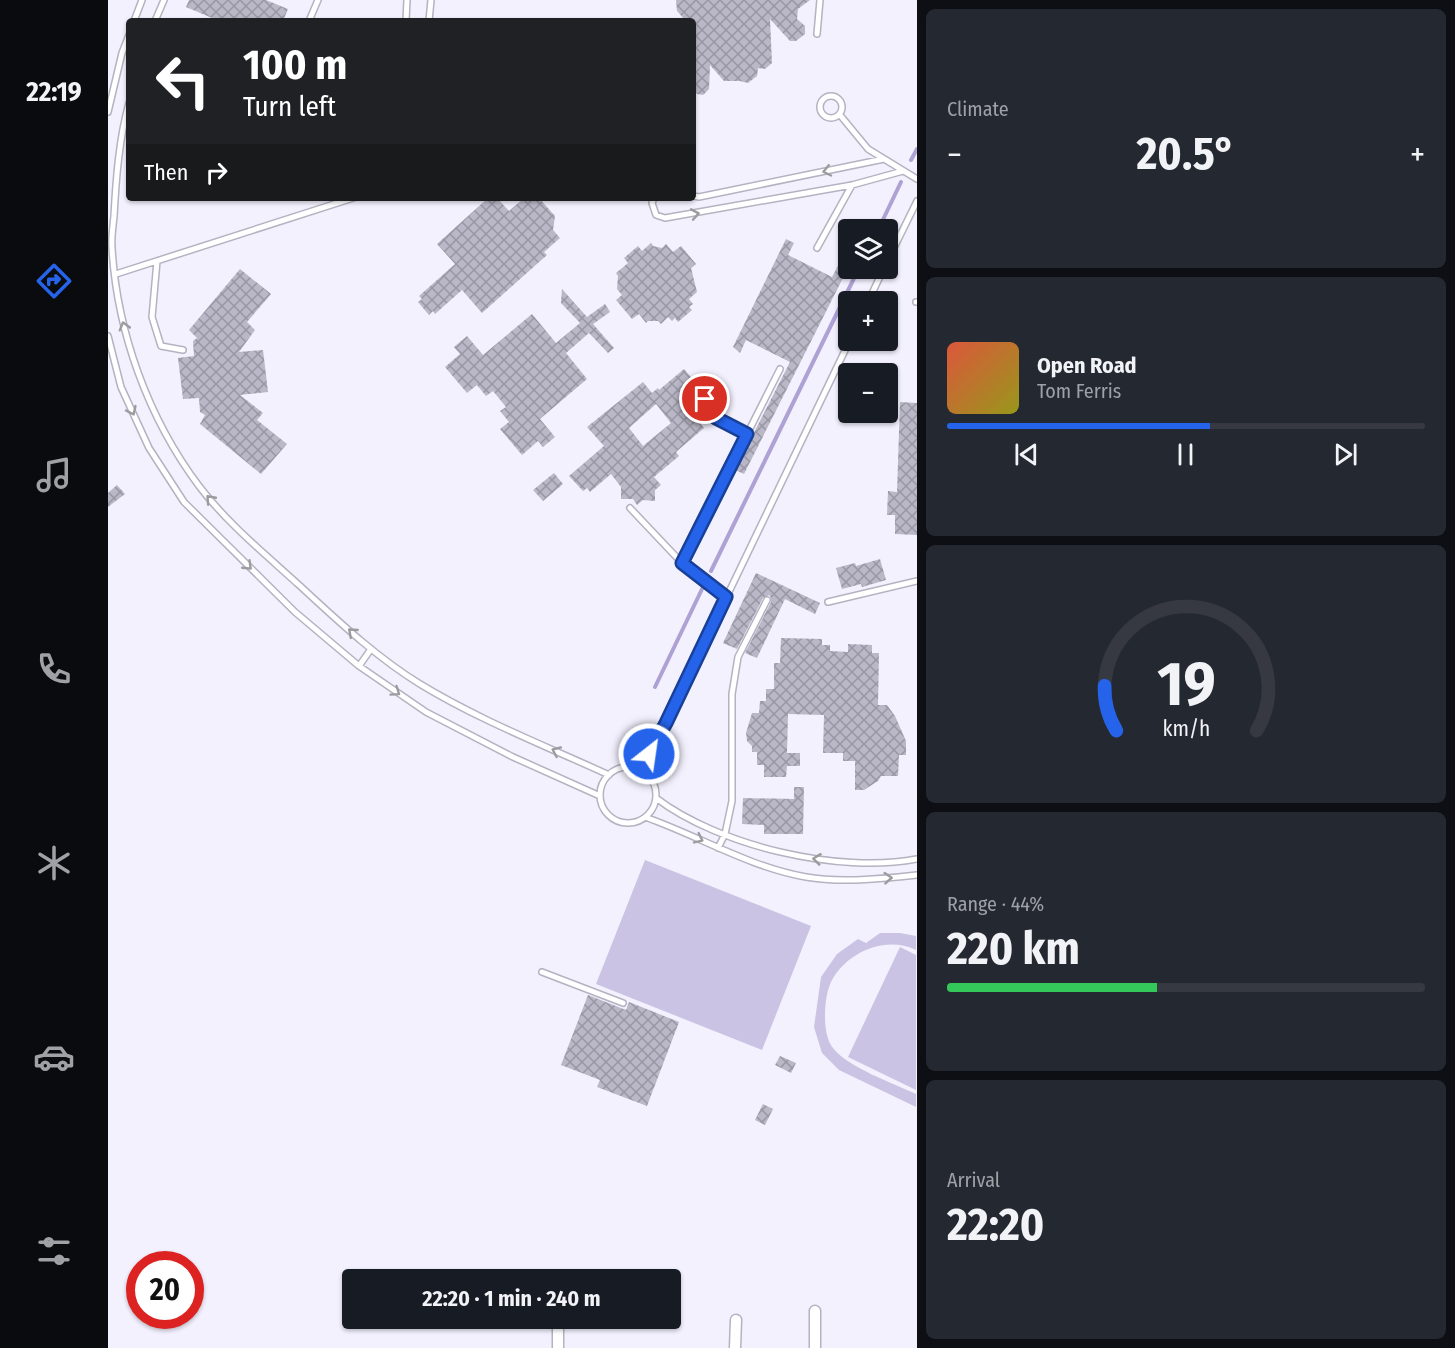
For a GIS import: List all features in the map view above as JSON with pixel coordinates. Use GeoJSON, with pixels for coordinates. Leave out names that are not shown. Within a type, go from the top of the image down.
{"type":"FeatureCollection","features":[{"type":"Feature","properties":{"kind":"street"},"geometry":{"type":"LineString","coordinates":[[815,1311],[815,1348]]}},
{"type":"Feature","properties":{"kind":"street"},"geometry":{"type":"LineString","coordinates":[[735,1348],[736,1320]]}},
{"type":"Feature","properties":{"kind":"street"},"geometry":{"type":"LineString","coordinates":[[558,1329],[558,1348]]}},
{"type":"Feature","properties":{"kind":"lane"},"geometry":{"type":"LineString","coordinates":[[135,18],[142,0]]}},
{"type":"Feature","properties":{"kind":"lane"},"geometry":{"type":"LineString","coordinates":[[156,18],[164,0]]}},
{"type":"Feature","properties":{"kind":"lane"},"geometry":{"type":"LineString","coordinates":[[310,18],[318,0]]}},
{"type":"Feature","properties":{"kind":"lane"},"geometry":{"type":"LineString","coordinates":[[405,18],[407,0]]}},
{"type":"Feature","properties":{"kind":"lane"},"geometry":{"type":"LineString","coordinates":[[429,18],[431,0]]}},
{"type":"Feature","properties":{"kind":"lane"},"geometry":{"type":"LineString","coordinates":[[817,34],[820,0]]}},
{"type":"Feature","properties":{"kind":"lane"},"geometry":{"type":"LineString","coordinates":[[108,112],[126,43]]}},
{"type":"Feature","properties":{"kind":"lane"},"geometry":{"type":"LineString","coordinates":[[832,96],[841,101],[843,108],[840,115],[829,119],[823,115],[820,108],[825,98],[832,96]]}},
{"type":"Feature","properties":{"kind":"lane"},"geometry":{"type":"LineString","coordinates":[[840,115],[868,149],[916,179]]}},
{"type":"Feature","properties":{"kind":"lane"},"geometry":{"type":"LineString","coordinates":[[126,121],[116,180],[112,247],[122,320],[144,386],[168,439],[199,486],[241,533],[371,649],[419,683],[478,716],[609,775]]}},
{"type":"Feature","properties":{"kind":"lane"},"geometry":{"type":"LineString","coordinates":[[696,196],[884,159]]}},
{"type":"Feature","properties":{"kind":"lane"},"geometry":{"type":"LineString","coordinates":[[653,201],[656,215],[665,218],[852,185],[903,171]]}},
{"type":"Feature","properties":{"kind":"lane"},"geometry":{"type":"LineString","coordinates":[[817,248],[852,185]]}},
{"type":"Feature","properties":{"kind":"lane"},"geometry":{"type":"LineString","coordinates":[[116,274],[344,201]]}},
{"type":"Feature","properties":{"kind":"lane"},"geometry":{"type":"LineString","coordinates":[[898,239],[916,201]]}},
{"type":"Feature","properties":{"kind":"lane"},"geometry":{"type":"LineString","coordinates":[[157,261],[152,316],[161,346],[183,350]]}},
{"type":"Feature","properties":{"kind":"lane"},"geometry":{"type":"LineString","coordinates":[[108,336],[121,387],[149,448],[184,502],[296,612],[359,666],[426,712],[513,757],[600,796]]}},
{"type":"Feature","properties":{"kind":"lane"},"geometry":{"type":"LineString","coordinates":[[640,769],[666,723],[845,351]]}},
{"type":"Feature","properties":{"kind":"lane"},"geometry":{"type":"LineString","coordinates":[[682,563],[780,369]]}},
{"type":"Feature","properties":{"kind":"lane"},"geometry":{"type":"LineString","coordinates":[[705,399],[716,418],[747,434]]}},
{"type":"Feature","properties":{"kind":"lane"},"geometry":{"type":"LineString","coordinates":[[630,508],[682,563],[726,597]]}},
{"type":"Feature","properties":{"kind":"lane"},"geometry":{"type":"LineString","coordinates":[[828,602],[916,581]]}},
{"type":"Feature","properties":{"kind":"lane"},"geometry":{"type":"LineString","coordinates":[[718,848],[725,834],[732,801],[732,694],[738,657],[767,600]]}},
{"type":"Feature","properties":{"kind":"lane"},"geometry":{"type":"LineString","coordinates":[[359,666],[371,649]]}},
{"type":"Feature","properties":{"kind":"lane"},"geometry":{"type":"LineString","coordinates":[[622,767],[640,769],[653,781],[656,789],[654,807],[645,817],[633,823],[614,820],[602,806],[601,786],[609,775],[622,767]]}},
{"type":"Feature","properties":{"kind":"lane"},"geometry":{"type":"LineString","coordinates":[[656,798],[671,809],[725,834],[754,845],[797,856],[850,863],[900,862],[916,859]]}},
{"type":"Feature","properties":{"kind":"lane"},"geometry":{"type":"LineString","coordinates":[[645,817],[718,848],[806,877],[887,879],[916,875]]}},
{"type":"Feature","properties":{"kind":"lane"},"geometry":{"type":"LineString","coordinates":[[542,972],[623,1003]]}},
{"type":"Feature","properties":{"kind":"shaded area"},"geometry":{"type":"Polygon","coordinates":[[[645,860],[811,926],[762,1050],[596,984],[645,860]]]}},
{"type":"Feature","properties":{"kind":"shaded area"},"geometry":{"type":"Polygon","coordinates":[[[880,933],[916,936],[916,950],[892,944],[880,946],[868,949],[846,962],[831,982],[828,991],[825,1026],[829,1042],[840,1055],[872,1074],[916,1094],[916,1107],[839,1070],[822,1053],[814,1027],[821,977],[837,954],[858,939],[866,943],[880,933]]]}},
{"type":"Feature","properties":{"kind":"shaded area"},"geometry":{"type":"Polygon","coordinates":[[[900,947],[916,955],[916,1090],[848,1057],[900,947]]]}},
{"type":"Feature","properties":{"kind":"building"},"geometry":{"type":"Polygon","coordinates":[[[189,0],[266,0],[288,9],[284,18],[212,18],[186,7],[189,0]]]}},
{"type":"Feature","properties":{"kind":"building"},"geometry":{"type":"Polygon","coordinates":[[[676,0],[810,0],[798,9],[797,19],[805,26],[805,34],[796,41],[790,41],[770,19],[772,63],[765,69],[758,68],[757,76],[748,83],[724,81],[710,65],[709,89],[703,95],[696,93],[696,18],[683,18],[677,11],[676,0]]]}},
{"type":"Feature","properties":{"kind":"building"},"geometry":{"type":"Polygon","coordinates":[[[485,201],[500,201],[509,211],[521,201],[542,201],[555,216],[553,230],[560,238],[544,252],[547,255],[482,313],[462,290],[435,314],[433,311],[429,315],[418,302],[422,299],[419,296],[455,264],[437,244],[485,201]]]}},
{"type":"Feature","properties":{"kind":"building"},"geometry":{"type":"Polygon","coordinates":[[[786,239],[794,243],[788,255],[832,277],[838,266],[838,279],[842,279],[744,474],[735,470],[790,362],[746,340],[740,353],[733,347],[786,239]]]}},
{"type":"Feature","properties":{"kind":"building"},"geometry":{"type":"Polygon","coordinates":[[[651,243],[653,246],[662,248],[666,244],[673,252],[681,246],[696,264],[691,268],[697,292],[689,299],[693,304],[689,307],[692,310],[678,322],[675,318],[672,321],[668,317],[661,324],[658,321],[646,323],[639,314],[632,319],[616,300],[622,295],[617,289],[618,276],[616,273],[628,263],[624,258],[638,246],[642,251],[651,243]]]}},
{"type":"Feature","properties":{"kind":"building"},"geometry":{"type":"Polygon","coordinates":[[[240,269],[271,294],[247,322],[255,330],[239,352],[263,350],[268,392],[240,395],[263,413],[257,420],[287,444],[261,474],[200,424],[205,415],[200,412],[199,398],[183,399],[178,358],[194,356],[193,341],[197,338],[189,330],[240,269]]]}},
{"type":"Feature","properties":{"kind":"building"},"geometry":{"type":"Polygon","coordinates":[[[562,289],[587,317],[605,304],[610,312],[593,324],[614,348],[608,353],[589,333],[566,353],[587,379],[540,419],[555,437],[543,447],[538,441],[522,455],[500,429],[509,422],[500,411],[506,407],[493,391],[486,396],[477,385],[467,393],[445,367],[460,354],[454,347],[467,336],[483,355],[532,314],[556,343],[580,323],[561,303],[562,289]]]}},
{"type":"Feature","properties":{"kind":"building"},"geometry":{"type":"Polygon","coordinates":[[[684,369],[703,391],[701,402],[690,411],[704,428],[676,452],[679,456],[654,477],[661,485],[655,490],[655,501],[643,500],[637,505],[633,499],[621,499],[621,487],[611,474],[590,492],[587,488],[583,491],[569,476],[604,446],[587,427],[643,382],[652,393],[658,388],[659,390],[684,369]],[[656,404],[629,428],[643,446],[671,423],[656,404]]]}},
{"type":"Feature","properties":{"kind":"building"},"geometry":{"type":"Polygon","coordinates":[[[900,402],[917,403],[917,535],[895,534],[895,515],[887,515],[888,491],[897,492],[900,402]]]}},
{"type":"Feature","properties":{"kind":"building"},"geometry":{"type":"Polygon","coordinates":[[[554,473],[563,484],[543,501],[533,490],[554,473]]]}},
{"type":"Feature","properties":{"kind":"building"},"geometry":{"type":"Polygon","coordinates":[[[117,485],[125,494],[108,507],[108,493],[117,485]]]}},
{"type":"Feature","properties":{"kind":"building"},"geometry":{"type":"Polygon","coordinates":[[[880,559],[886,580],[862,587],[861,584],[842,589],[836,568],[855,563],[856,566],[880,559]]]}},
{"type":"Feature","properties":{"kind":"building"},"geometry":{"type":"Polygon","coordinates":[[[756,573],[820,603],[815,614],[785,599],[757,658],[745,653],[771,602],[769,595],[763,598],[737,649],[723,643],[756,573]]]}},
{"type":"Feature","properties":{"kind":"building"},"geometry":{"type":"Polygon","coordinates":[[[781,638],[822,639],[822,645],[830,645],[830,651],[848,652],[848,644],[872,645],[872,653],[879,653],[878,705],[887,705],[895,716],[906,741],[906,755],[899,755],[898,776],[881,776],[878,781],[864,790],[855,790],[855,761],[843,761],[843,753],[823,753],[824,715],[788,714],[787,753],[800,753],[800,766],[787,766],[786,777],[764,777],[764,765],[757,765],[757,752],[752,752],[752,746],[747,741],[746,733],[752,713],[759,713],[760,701],[766,701],[766,689],[774,689],[774,663],[780,663],[781,638]]]}},
{"type":"Feature","properties":{"kind":"building"},"geometry":{"type":"Polygon","coordinates":[[[794,787],[804,787],[803,834],[764,834],[764,825],[742,824],[743,798],[794,799],[794,787]]]}},
{"type":"Feature","properties":{"kind":"building"},"geometry":{"type":"Polygon","coordinates":[[[588,995],[626,1010],[629,1002],[679,1022],[647,1106],[597,1087],[600,1080],[561,1065],[588,995]]]}},
{"type":"Feature","properties":{"kind":"building"},"geometry":{"type":"Polygon","coordinates":[[[780,1056],[796,1063],[791,1073],[775,1065],[780,1056]]]}},
{"type":"Feature","properties":{"kind":"building"},"geometry":{"type":"Polygon","coordinates":[[[763,1104],[773,1109],[765,1125],[755,1120],[763,1104]]]}},
{"type":"Feature","properties":{"kind":"waterway"},"geometry":{"type":"LineString","coordinates":[[911,160],[917,149]]}},
{"type":"Feature","properties":{"kind":"waterway"},"geometry":{"type":"LineString","coordinates":[[883,219],[901,182]]}},
{"type":"Feature","properties":{"kind":"waterway"},"geometry":{"type":"LineString","coordinates":[[711,571],[854,279]]}},
{"type":"Feature","properties":{"kind":"waterway"},"geometry":{"type":"LineString","coordinates":[[655,687],[703,587]]}},
{"type":"Feature","properties":{"kind":"route"},"geometry":{"type":"LineString","coordinates":[[649,754],[726,597],[682,563],[747,434],[716,418],[705,399]]}}]}
